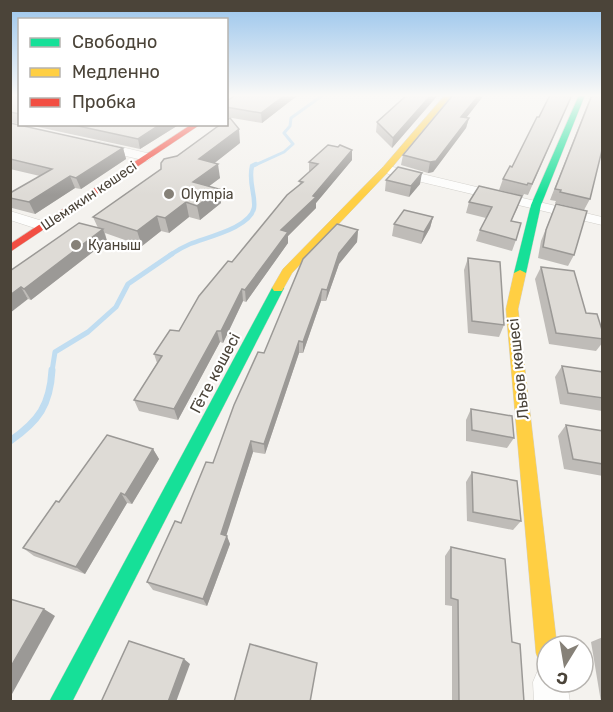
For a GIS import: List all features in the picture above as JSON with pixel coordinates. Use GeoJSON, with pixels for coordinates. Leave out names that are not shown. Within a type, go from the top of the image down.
{"type":"FeatureCollection","features":[{"type":"Feature","properties":{"kind":"street","name":"Шемякин көшесі"},"geometry":{"type":"LineString","coordinates":[[10,249],[191,128]]}},
{"type":"Feature","properties":{"kind":"street","name":"Гёте көшесі"},"geometry":{"type":"LineString","coordinates":[[60,702],[288,271],[386,169],[421,128]]}},
{"type":"Feature","properties":{"kind":"street","name":"Львов көшесі"},"geometry":{"type":"LineString","coordinates":[[545,634],[512,309],[536,205],[568,128]]}},
{"type":"Feature","properties":{"kind":"street"},"geometry":{"type":"LineString","coordinates":[[79,142],[147,157]]}},
{"type":"Feature","properties":{"kind":"street"},"geometry":{"type":"LineString","coordinates":[[386,169],[603,221]]}},
{"type":"Feature","properties":{"kind":"street"},"geometry":{"type":"LineString","coordinates":[[10,215],[44,226]]}},
{"type":"Feature","properties":{"kind":"building"},"geometry":{"type":"Polygon","coordinates":[[[10,128],[34,128],[123,148],[76,178],[70,176],[29,202],[10,198],[10,193],[52,169],[10,159],[10,128]]]}},
{"type":"Feature","properties":{"kind":"building"},"geometry":{"type":"Polygon","coordinates":[[[88,128],[155,128],[138,139],[88,128]]]}},
{"type":"Feature","properties":{"kind":"building"},"geometry":{"type":"Polygon","coordinates":[[[215,128],[239,129],[199,159],[218,164],[193,182],[219,189],[197,206],[186,202],[165,218],[157,216],[137,231],[93,217],[161,169],[164,159],[177,156],[215,128]]]}},
{"type":"Feature","properties":{"kind":"building"},"geometry":{"type":"Polygon","coordinates":[[[383,128],[402,128],[393,138],[383,128]]]}},
{"type":"Feature","properties":{"kind":"building"},"geometry":{"type":"Polygon","coordinates":[[[425,128],[461,128],[436,161],[430,162],[403,155],[425,128]]]}},
{"type":"Feature","properties":{"kind":"building"},"geometry":{"type":"Polygon","coordinates":[[[531,128],[557,128],[532,184],[527,185],[503,179],[510,166],[512,167],[531,128]]]}},
{"type":"Feature","properties":{"kind":"building"},"geometry":{"type":"Polygon","coordinates":[[[579,128],[603,128],[603,146],[590,199],[555,189],[579,128]]]}},
{"type":"Feature","properties":{"kind":"building"},"geometry":{"type":"Polygon","coordinates":[[[328,145],[338,147],[340,145],[352,150],[313,196],[316,197],[281,230],[288,232],[245,290],[242,289],[221,331],[217,331],[174,409],[134,400],[162,356],[154,354],[170,330],[179,331],[199,296],[228,261],[232,262],[287,195],[303,182],[299,181],[318,164],[309,162],[328,145]]]}},
{"type":"Feature","properties":{"kind":"building"},"geometry":{"type":"Polygon","coordinates":[[[398,167],[422,173],[411,186],[386,180],[398,167]]]}},
{"type":"Feature","properties":{"kind":"building"},"geometry":{"type":"Polygon","coordinates":[[[479,186],[522,196],[511,221],[521,223],[516,240],[480,230],[492,207],[469,202],[479,186]]]}},
{"type":"Feature","properties":{"kind":"building"},"geometry":{"type":"Polygon","coordinates":[[[556,204],[587,211],[574,255],[543,247],[546,230],[556,204]]]}},
{"type":"Feature","properties":{"kind":"building"},"geometry":{"type":"Polygon","coordinates":[[[404,210],[433,217],[424,232],[394,224],[404,210]]]}},
{"type":"Feature","properties":{"kind":"building"},"geometry":{"type":"Polygon","coordinates":[[[79,223],[103,229],[24,289],[21,287],[10,295],[10,271],[79,223]]]}},
{"type":"Feature","properties":{"kind":"building"},"geometry":{"type":"Polygon","coordinates":[[[337,224],[358,230],[339,253],[327,290],[322,289],[303,342],[299,341],[264,444],[251,441],[221,534],[227,536],[203,599],[147,582],[175,521],[181,523],[206,462],[213,463],[234,405],[258,352],[264,353],[303,259],[337,224]]]}},
{"type":"Feature","properties":{"kind":"building"},"geometry":{"type":"Polygon","coordinates":[[[468,258],[500,262],[504,325],[472,321],[468,258]]]}},
{"type":"Feature","properties":{"kind":"building"},"geometry":{"type":"Polygon","coordinates":[[[541,267],[574,271],[586,313],[597,314],[603,339],[556,333],[541,267]]]}},
{"type":"Feature","properties":{"kind":"building"},"geometry":{"type":"Polygon","coordinates":[[[562,366],[603,372],[603,398],[568,393],[562,366]]]}},
{"type":"Feature","properties":{"kind":"building"},"geometry":{"type":"Polygon","coordinates":[[[471,409],[512,416],[514,438],[472,430],[471,409]]]}},
{"type":"Feature","properties":{"kind":"building"},"geometry":{"type":"Polygon","coordinates":[[[566,425],[603,431],[603,464],[573,459],[566,425]]]}},
{"type":"Feature","properties":{"kind":"building"},"geometry":{"type":"Polygon","coordinates":[[[107,435],[153,449],[125,495],[121,493],[76,567],[23,548],[56,501],[59,502],[107,435]]]}},
{"type":"Feature","properties":{"kind":"building"},"geometry":{"type":"Polygon","coordinates":[[[472,472],[517,481],[521,521],[473,512],[472,472]]]}},
{"type":"Feature","properties":{"kind":"building"},"geometry":{"type":"Polygon","coordinates":[[[451,547],[505,559],[512,642],[520,644],[524,702],[459,702],[458,600],[451,598],[451,547]]]}},
{"type":"Feature","properties":{"kind":"building"},"geometry":{"type":"Polygon","coordinates":[[[10,599],[44,609],[10,668],[10,599]]]}},
{"type":"Feature","properties":{"kind":"building"},"geometry":{"type":"Polygon","coordinates":[[[129,641],[184,659],[168,702],[101,702],[129,641]]]}},
{"type":"Feature","properties":{"kind":"building"},"geometry":{"type":"Polygon","coordinates":[[[250,644],[317,663],[310,702],[234,702],[250,644]]]}},
{"type":"Feature","properties":{"kind":"waterway"},"geometry":{"type":"LineString","coordinates":[[253,166],[284,152],[293,144],[284,133],[288,128]]}},
{"type":"Feature","properties":{"kind":"waterway"},"geometry":{"type":"LineString","coordinates":[[170,255],[190,244],[236,226],[251,215],[254,208],[251,172],[252,166],[256,164]]}},
{"type":"Feature","properties":{"kind":"waterway"},"geometry":{"type":"LineString","coordinates":[[52,371],[55,352],[88,332],[116,307],[128,284],[172,254]]}},
{"type":"Feature","properties":{"kind":"waterway"},"geometry":{"type":"LineString","coordinates":[[10,441],[29,426],[41,411],[49,393],[52,370]]}},
{"type":"Feature","properties":{"kind":"traffic: fast"},"geometry":{"type":"LineString","coordinates":[[520,273],[536,205],[568,128]]}},
{"type":"Feature","properties":{"kind":"traffic: fast"},"geometry":{"type":"LineString","coordinates":[[60,702],[278,288]]}},
{"type":"Feature","properties":{"kind":"traffic: slow"},"geometry":{"type":"LineString","coordinates":[[278,288],[287,271],[386,169],[421,128]]}},
{"type":"Feature","properties":{"kind":"traffic: slow"},"geometry":{"type":"LineString","coordinates":[[520,273],[512,309],[545,634]]}},
{"type":"Feature","properties":{"kind":"traffic: jam"},"geometry":{"type":"LineString","coordinates":[[10,249],[192,128]]}},
{"type":"Feature","properties":{"kind":"place","name":"Olympia"},"geometry":{"type":"Point","coordinates":[169,194]}},
{"type":"Feature","properties":{"kind":"place","name":"Куаныш"},"geometry":{"type":"Point","coordinates":[76,245]}}]}
